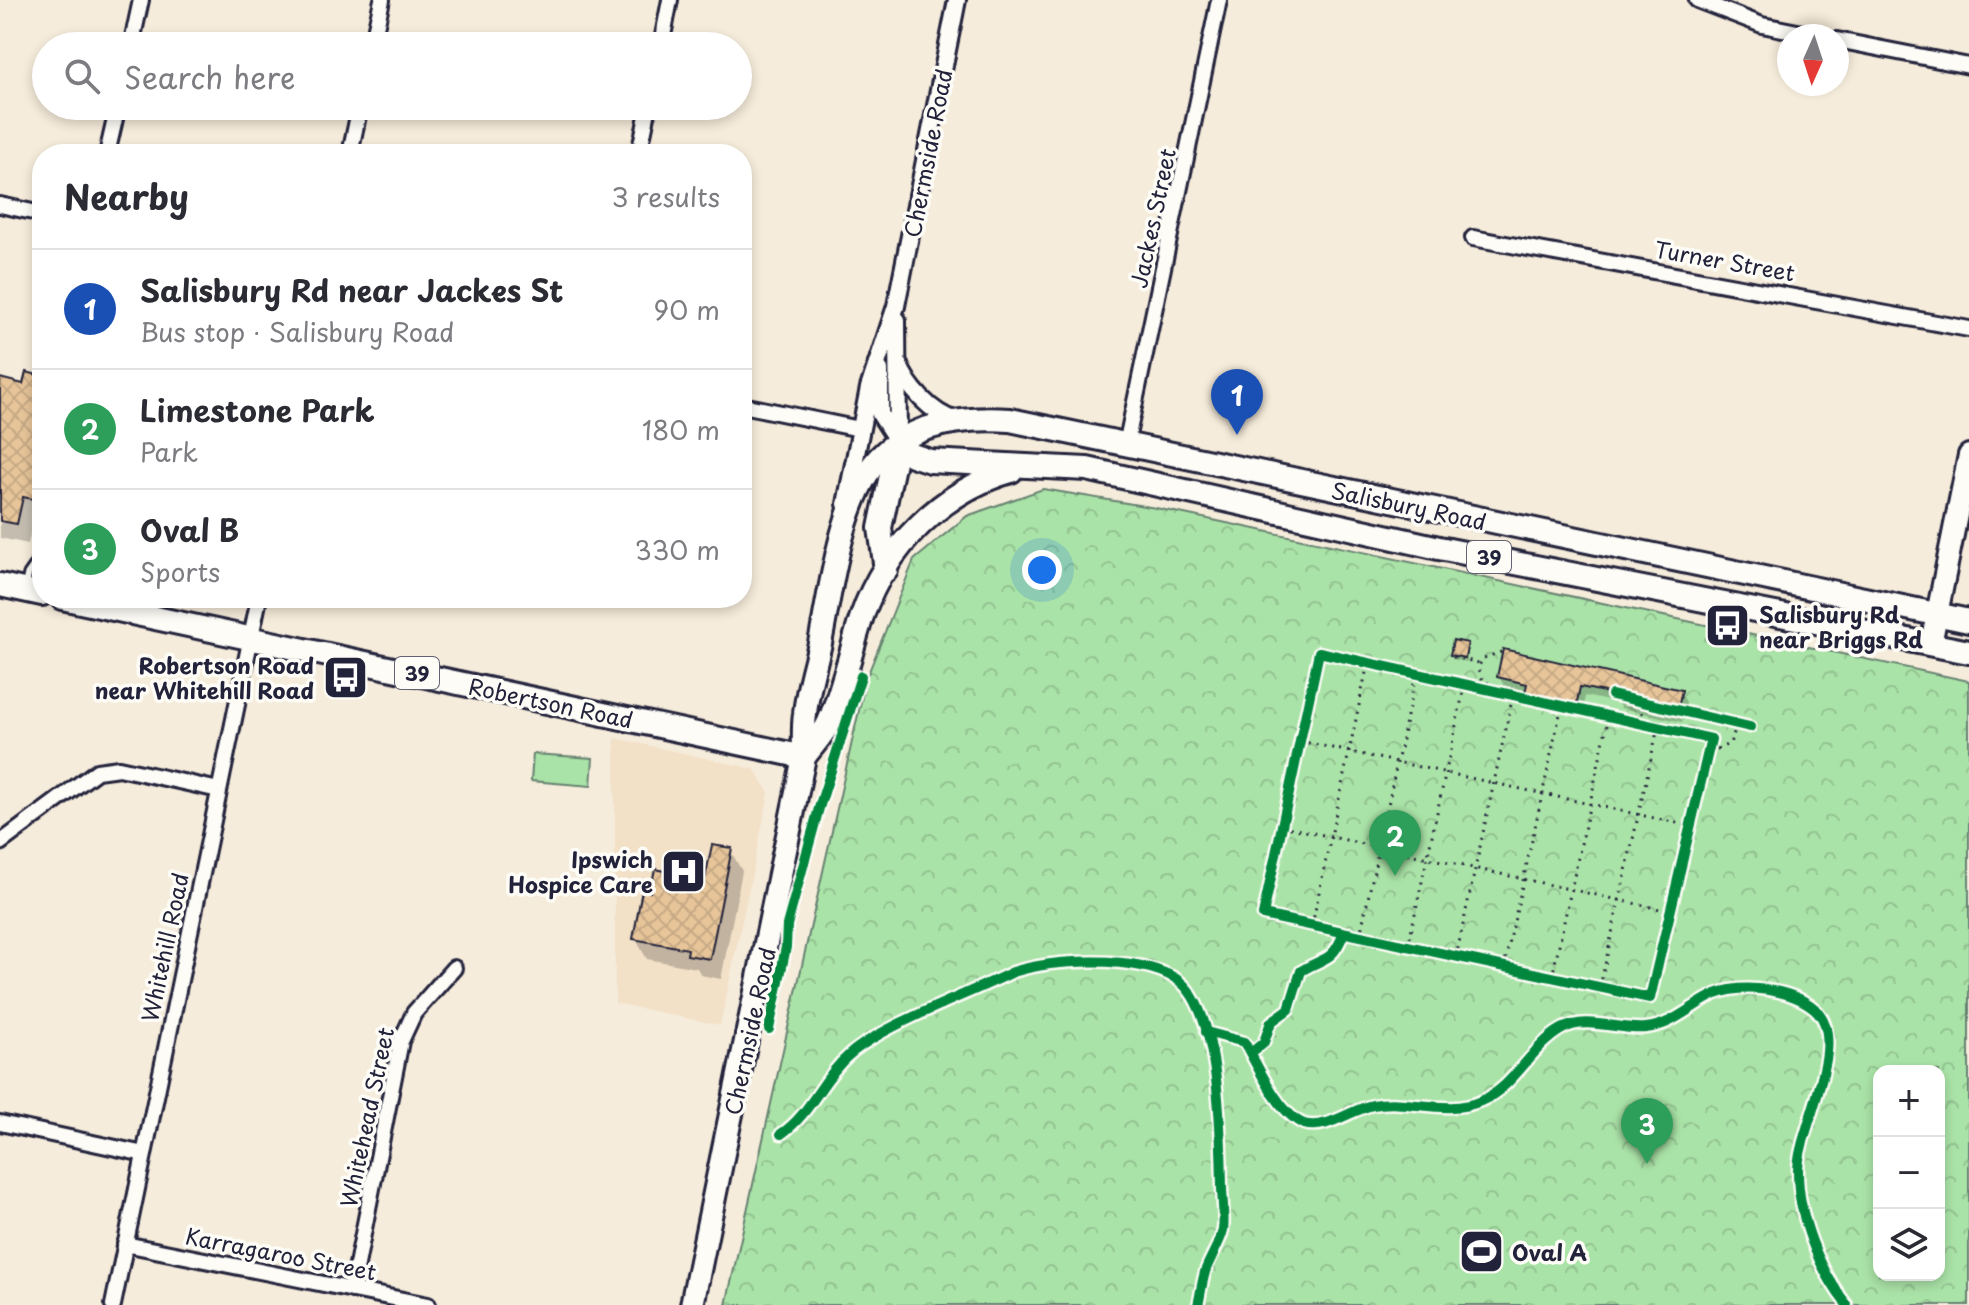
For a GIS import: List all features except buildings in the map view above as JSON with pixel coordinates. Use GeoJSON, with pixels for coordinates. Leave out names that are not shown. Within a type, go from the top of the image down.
{"type":"FeatureCollection","features":[{"type":"Feature","properties":{"kind":"main road","name":"Salisbury Road"},"geometry":{"type":"LineString","coordinates":[[838,558],[861,485],[881,456],[898,442],[930,427],[957,421],[1010,420],[1969,621]]}},
{"type":"Feature","properties":{"kind":"main road","name":"Salisbury Road"},"geometry":{"type":"LineString","coordinates":[[898,442],[912,455],[951,464],[1049,465],[1119,476],[1439,548],[1969,652]]}},
{"type":"Feature","properties":{"kind":"main road","name":"Chermside Road"},"geometry":{"type":"LineString","coordinates":[[804,757],[828,725],[864,612],[884,573],[880,528],[898,442]]}},
{"type":"Feature","properties":{"kind":"main road"},"geometry":{"type":"LineString","coordinates":[[1119,476],[1126,445]]}},
{"type":"Feature","properties":{"kind":"main road"},"geometry":{"type":"LineString","coordinates":[[1931,644],[1969,455]]}},
{"type":"Feature","properties":{"kind":"main road","name":"Salisbury Road"},"geometry":{"type":"LineString","coordinates":[[884,573],[912,533],[948,499],[992,476],[1049,465]]}},
{"type":"Feature","properties":{"kind":"main road","name":"Chermside Road"},"geometry":{"type":"LineString","coordinates":[[692,1305],[804,757],[805,715],[838,558]]}},
{"type":"Feature","properties":{"kind":"main road"},"geometry":{"type":"LineString","coordinates":[[0,585],[32,592]]}},
{"type":"Feature","properties":{"kind":"main road","name":"Robertson Road"},"geometry":{"type":"LineString","coordinates":[[110,608],[804,757]]}},
{"type":"Feature","properties":{"kind":"street"},"geometry":{"type":"LineString","coordinates":[[134,32],[141,0]]}},
{"type":"Feature","properties":{"kind":"street"},"geometry":{"type":"LineString","coordinates":[[375,32],[382,0]]}},
{"type":"Feature","properties":{"kind":"street"},"geometry":{"type":"LineString","coordinates":[[664,32],[670,0]]}},
{"type":"Feature","properties":{"kind":"street","name":"Chermside Road"},"geometry":{"type":"LineString","coordinates":[[838,558],[860,429],[896,306],[957,0]]}},
{"type":"Feature","properties":{"kind":"street","name":"Jackes Street"},"geometry":{"type":"LineString","coordinates":[[1126,445],[1219,0]]}},
{"type":"Feature","properties":{"kind":"street"},"geometry":{"type":"LineString","coordinates":[[1697,0],[1777,28]]}},
{"type":"Feature","properties":{"kind":"street"},"geometry":{"type":"LineString","coordinates":[[1849,42],[1969,66]]}},
{"type":"Feature","properties":{"kind":"street"},"geometry":{"type":"LineString","coordinates":[[109,144],[115,120]]}},
{"type":"Feature","properties":{"kind":"street"},"geometry":{"type":"LineString","coordinates":[[352,144],[357,120]]}},
{"type":"Feature","properties":{"kind":"street"},"geometry":{"type":"LineString","coordinates":[[641,144],[646,120]]}},
{"type":"Feature","properties":{"kind":"street"},"geometry":{"type":"LineString","coordinates":[[0,205],[32,212]]}},
{"type":"Feature","properties":{"kind":"street","name":"Turner Street"},"geometry":{"type":"LineString","coordinates":[[1473,238],[1969,329]]}},
{"type":"Feature","properties":{"kind":"street","name":"Chermside Road"},"geometry":{"type":"LineString","coordinates":[[896,306],[898,442]]}},
{"type":"Feature","properties":{"kind":"street","name":"Chermside Road"},"geometry":{"type":"LineString","coordinates":[[882,349],[880,414],[898,442]]}},
{"type":"Feature","properties":{"kind":"street"},"geometry":{"type":"LineString","coordinates":[[897,358],[909,383],[931,408],[943,417],[957,421]]}},
{"type":"Feature","properties":{"kind":"street"},"geometry":{"type":"LineString","coordinates":[[752,407],[860,429]]}},
{"type":"Feature","properties":{"kind":"street","name":"Whitehill Road"},"geometry":{"type":"LineString","coordinates":[[113,1305],[257,608]]}},
{"type":"Feature","properties":{"kind":"street"},"geometry":{"type":"LineString","coordinates":[[0,843],[97,771],[119,768],[219,790]]}},
{"type":"Feature","properties":{"kind":"street","name":"Whitehead Street"},"geometry":{"type":"LineString","coordinates":[[352,1290],[401,1041],[414,1013],[454,968]]}},
{"type":"Feature","properties":{"kind":"street"},"geometry":{"type":"LineString","coordinates":[[0,1123],[144,1154]]}},
{"type":"Feature","properties":{"kind":"street","name":"Karragaroo Street"},"geometry":{"type":"LineString","coordinates":[[125,1244],[428,1305]]}},
{"type":"Feature","properties":{"kind":"lane"},"geometry":{"type":"LineString","coordinates":[[32,568],[28,574],[32,588]]}},
{"type":"Feature","properties":{"kind":"path"},"geometry":{"type":"LineString","coordinates":[[1479,663],[1489,654],[1501,652],[1502,647]]}},
{"type":"Feature","properties":{"kind":"path"},"geometry":{"type":"LineString","coordinates":[[1319,652],[1368,663],[1711,739],[1650,998],[1263,915],[1319,652]]}},
{"type":"Feature","properties":{"kind":"path"},"geometry":{"type":"LineString","coordinates":[[1453,657],[1479,663]]}},
{"type":"Feature","properties":{"kind":"path"},"geometry":{"type":"LineString","coordinates":[[1312,926],[1368,663]]}},
{"type":"Feature","properties":{"kind":"path"},"geometry":{"type":"LineString","coordinates":[[1479,663],[1483,681],[1500,687],[1499,691]]}},
{"type":"Feature","properties":{"kind":"path"},"geometry":{"type":"LineString","coordinates":[[1360,936],[1416,673]]}},
{"type":"Feature","properties":{"kind":"path"},"geometry":{"type":"LineString","coordinates":[[1408,946],[1465,684]]}},
{"type":"Feature","properties":{"kind":"path"},"geometry":{"type":"LineString","coordinates":[[1456,957],[1513,695]]}},
{"type":"Feature","properties":{"kind":"path"},"geometry":{"type":"LineString","coordinates":[[1612,695],[1750,727]]}},
{"type":"Feature","properties":{"kind":"path"},"geometry":{"type":"LineString","coordinates":[[1640,722],[1644,702]]}},
{"type":"Feature","properties":{"kind":"path"},"geometry":{"type":"LineString","coordinates":[[1504,967],[1562,705]]}},
{"type":"Feature","properties":{"kind":"path"},"geometry":{"type":"LineString","coordinates":[[1552,977],[1609,716]]}},
{"type":"Feature","properties":{"kind":"path"},"geometry":{"type":"LineString","coordinates":[[1709,748],[1726,747],[1734,739],[1737,725]]}},
{"type":"Feature","properties":{"kind":"path"},"geometry":{"type":"LineString","coordinates":[[1600,987],[1658,727]]}},
{"type":"Feature","properties":{"kind":"path"},"geometry":{"type":"LineString","coordinates":[[1300,741],[1691,826]]}},
{"type":"Feature","properties":{"kind":"path"},"geometry":{"type":"LineString","coordinates":[[1282,826],[1671,911]]}},
{"type":"Feature","properties":{"kind":"path"},"geometry":{"type":"LineString","coordinates":[[1251,1053],[1264,1042],[1271,1022],[1289,1009],[1301,971],[1328,960],[1337,952],[1344,933]]}},
{"type":"Feature","properties":{"kind":"path"},"geometry":{"type":"LineString","coordinates":[[1244,1042],[1257,1064]]}},
{"type":"Feature","properties":{"kind":"shaded area","name":"Ipswich Hospice Care"},"geometry":{"type":"Polygon","coordinates":[[[615,738],[754,769],[769,793],[720,1025],[615,1003],[615,738]]]}},
{"type":"Feature","properties":{"kind":"green space"},"geometry":{"type":"Polygon","coordinates":[[[1043,489],[1156,508],[1969,681],[1969,1305],[726,1305],[866,679],[914,560],[967,516],[1043,489]]]}},
{"type":"Feature","properties":{"kind":"green space"},"geometry":{"type":"Polygon","coordinates":[[[533,754],[593,758],[591,786],[531,781],[533,754]]]}},
{"type":"Feature","properties":{"kind":"cycle path"},"geometry":{"type":"LineString","coordinates":[[1319,652],[1711,739],[1650,998],[1263,915],[1319,652]]}},
{"type":"Feature","properties":{"kind":"cycle path"},"geometry":{"type":"LineString","coordinates":[[769,1029],[786,947],[787,925],[819,808],[861,676]]}},
{"type":"Feature","properties":{"kind":"cycle path"},"geometry":{"type":"LineString","coordinates":[[1612,695],[1750,727]]}},
{"type":"Feature","properties":{"kind":"cycle path"},"geometry":{"type":"LineString","coordinates":[[1251,1053],[1264,1042],[1271,1022],[1289,1009],[1301,971],[1331,955],[1343,935]]}},
{"type":"Feature","properties":{"kind":"cycle path"},"geometry":{"type":"LineString","coordinates":[[781,1134],[800,1116],[840,1064],[864,1044],[904,1021],[1013,972],[1072,962],[1117,963],[1158,971],[1175,978],[1190,993],[1202,1015],[1210,1043],[1219,1106],[1224,1225],[1205,1273],[1198,1305]]}},
{"type":"Feature","properties":{"kind":"cycle path"},"geometry":{"type":"LineString","coordinates":[[1206,1032],[1244,1042],[1277,1100],[1286,1110],[1304,1124],[1321,1125],[1373,1105],[1455,1107],[1481,1101],[1504,1086],[1551,1036],[1572,1025],[1656,1026],[1716,994],[1740,989],[1767,990],[1794,997],[1815,1009],[1825,1023],[1828,1042],[1820,1086],[1800,1153],[1798,1171],[1802,1206],[1819,1259],[1847,1305]]}},
{"type":"Feature","properties":{"kind":"place","name":"Salisbury Rd near Jackes St"},"geometry":{"type":"Point","coordinates":[1237,435]}},
{"type":"Feature","properties":{"kind":"place","name":"Salisbury Rd near Briggs Rd"},"geometry":{"type":"Point","coordinates":[1728,626]}},
{"type":"Feature","properties":{"kind":"place","name":"Robertson Road near Whitehill Road"},"geometry":{"type":"Point","coordinates":[345,677]}},
{"type":"Feature","properties":{"kind":"place","name":"Ipswich Hospice Care"},"geometry":{"type":"Point","coordinates":[684,871]}},
{"type":"Feature","properties":{"kind":"place","name":"Limestone Park"},"geometry":{"type":"Point","coordinates":[1395,876]}},
{"type":"Feature","properties":{"kind":"place","name":"Oval B"},"geometry":{"type":"Point","coordinates":[1647,1164]}},
{"type":"Feature","properties":{"kind":"place","name":"Oval A"},"geometry":{"type":"Point","coordinates":[1481,1251]}}]}
